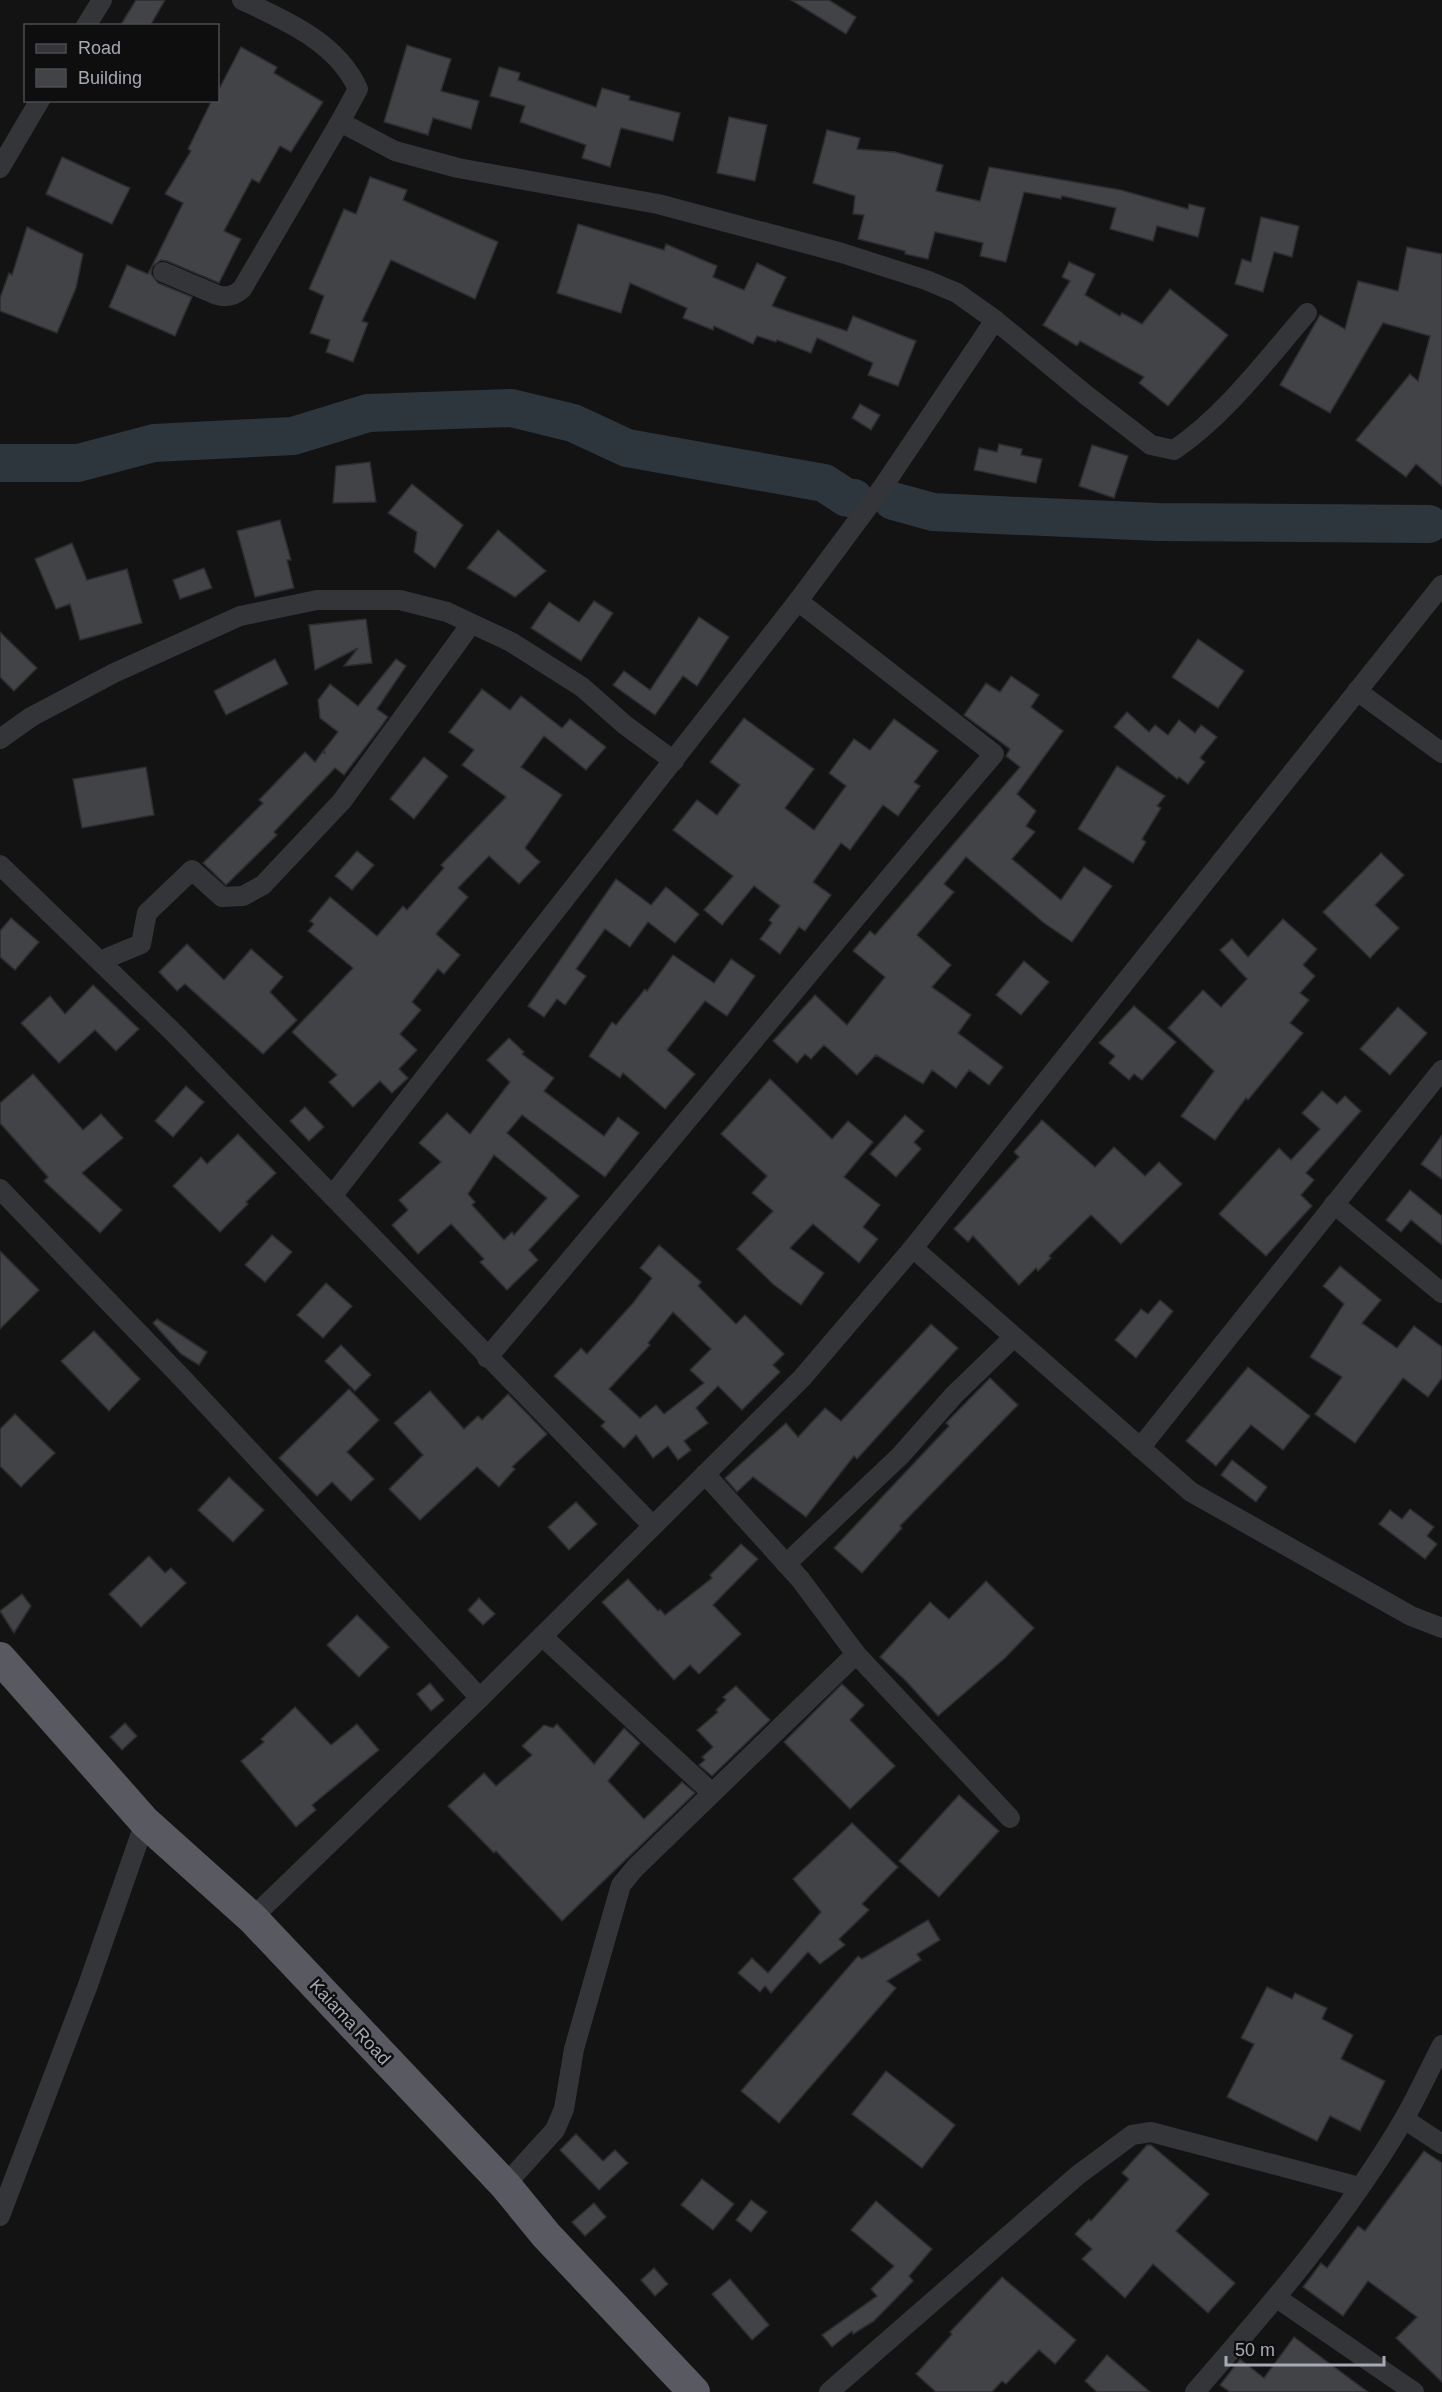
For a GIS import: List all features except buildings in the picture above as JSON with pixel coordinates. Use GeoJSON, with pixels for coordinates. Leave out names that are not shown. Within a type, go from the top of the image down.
{"type":"FeatureCollection","features":[{"type":"Feature","properties":{"kind":"highway","name":"Kaiama Road"},"geometry":{"type":"LineString","coordinates":[[0,1658],[145,1822],[252,1918],[505,2185],[546,2235],[694,2392]]}},
{"type":"Feature","properties":{"kind":"street"},"geometry":{"type":"LineString","coordinates":[[87,24],[102,0]]}},
{"type":"Feature","properties":{"kind":"street"},"geometry":{"type":"LineString","coordinates":[[163,272],[217,295],[225,297],[237,294],[358,89],[350,70],[333,52],[285,20],[242,0]]}},
{"type":"Feature","properties":{"kind":"street"},"geometry":{"type":"LineString","coordinates":[[0,168],[39,102]]}},
{"type":"Feature","properties":{"kind":"street"},"geometry":{"type":"LineString","coordinates":[[340,122],[395,151],[416,157],[458,168],[658,204],[842,253],[957,292],[1151,445],[1174,450],[1191,438],[1230,402],[1308,313]]}},
{"type":"Feature","properties":{"kind":"street"},"geometry":{"type":"LineString","coordinates":[[332,1196],[798,601],[882,488],[995,320]]}},
{"type":"Feature","properties":{"kind":"street"},"geometry":{"type":"LineString","coordinates":[[252,1918],[480,1698],[802,1378],[913,1248],[1442,585]]}},
{"type":"Feature","properties":{"kind":"street"},"geometry":{"type":"LineString","coordinates":[[0,739],[31,717],[114,674],[240,616],[317,600],[400,600],[447,612],[512,642],[582,687],[625,725],[674,761]]}},
{"type":"Feature","properties":{"kind":"street"},"geometry":{"type":"LineString","coordinates":[[487,1358],[636,1184],[866,903],[994,754],[798,601]]}},
{"type":"Feature","properties":{"kind":"street"},"geometry":{"type":"LineString","coordinates":[[100,961],[141,944],[147,914],[192,870],[222,897],[243,897],[263,885],[342,801],[471,624]]}},
{"type":"Feature","properties":{"kind":"street"},"geometry":{"type":"LineString","coordinates":[[1357,691],[1442,753]]}},
{"type":"Feature","properties":{"kind":"street"},"geometry":{"type":"LineString","coordinates":[[0,865],[173,1032],[487,1358],[653,1526]]}},
{"type":"Feature","properties":{"kind":"street"},"geometry":{"type":"LineString","coordinates":[[1140,1448],[1442,1070]]}},
{"type":"Feature","properties":{"kind":"street"},"geometry":{"type":"LineString","coordinates":[[0,1189],[192,1388],[480,1698]]}},
{"type":"Feature","properties":{"kind":"street"},"geometry":{"type":"LineString","coordinates":[[1334,1204],[1442,1293]]}},
{"type":"Feature","properties":{"kind":"street"},"geometry":{"type":"LineString","coordinates":[[913,1248],[1191,1492],[1411,1616],[1442,1628]]}},
{"type":"Feature","properties":{"kind":"street"},"geometry":{"type":"LineString","coordinates":[[786,1564],[900,1456],[954,1395],[1014,1337]]}},
{"type":"Feature","properties":{"kind":"street"},"geometry":{"type":"LineString","coordinates":[[705,1474],[786,1564],[856,1654],[1010,1818]]}},
{"type":"Feature","properties":{"kind":"street"},"geometry":{"type":"LineString","coordinates":[[542,1636],[712,1793]]}},
{"type":"Feature","properties":{"kind":"street"},"geometry":{"type":"LineString","coordinates":[[505,2185],[555,2130],[564,2109],[574,2049],[621,1885],[712,1793],[856,1654]]}},
{"type":"Feature","properties":{"kind":"street"},"geometry":{"type":"LineString","coordinates":[[0,2216],[88,1985],[145,1822]]}},
{"type":"Feature","properties":{"kind":"street"},"geometry":{"type":"LineString","coordinates":[[1195,2392],[1276,2298],[1359,2187],[1404,2118],[1442,2045]]}},
{"type":"Feature","properties":{"kind":"street"},"geometry":{"type":"LineString","coordinates":[[1404,2118],[1442,2144]]}},
{"type":"Feature","properties":{"kind":"street"},"geometry":{"type":"LineString","coordinates":[[830,2392],[1078,2175],[1132,2135],[1151,2132],[1359,2187]]}},
{"type":"Feature","properties":{"kind":"street"},"geometry":{"type":"LineString","coordinates":[[1276,2298],[1414,2392]]}},
{"type":"Feature","properties":{"kind":"waterway"},"geometry":{"type":"LineString","coordinates":[[0,463],[78,463],[154,443],[293,436],[368,413],[511,408],[573,423],[627,448],[824,483],[847,498],[854,498]]}},
{"type":"Feature","properties":{"kind":"waterway"},"geometry":{"type":"LineString","coordinates":[[893,501],[933,512],[1158,522],[1429,524]]}}]}
